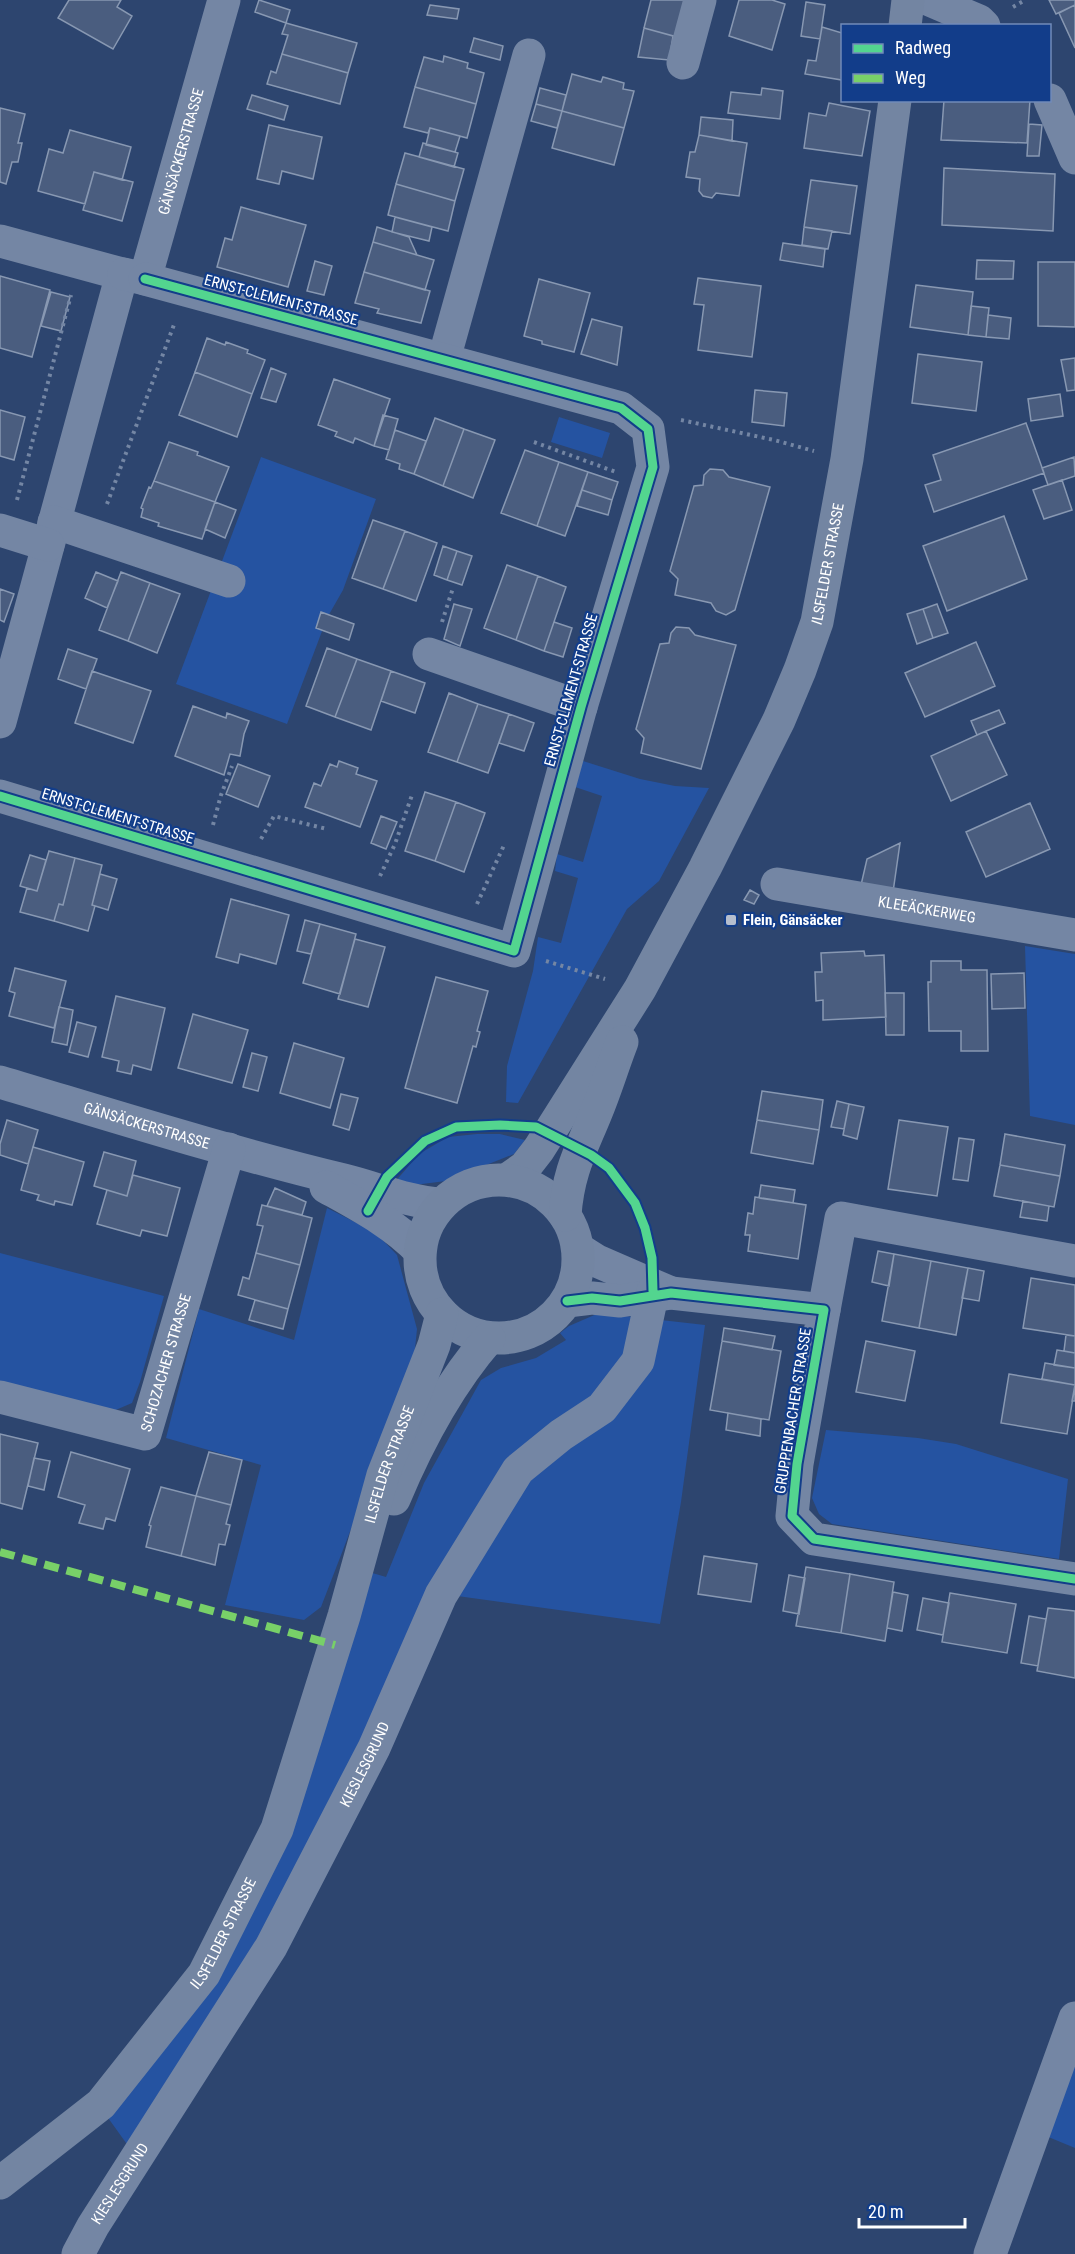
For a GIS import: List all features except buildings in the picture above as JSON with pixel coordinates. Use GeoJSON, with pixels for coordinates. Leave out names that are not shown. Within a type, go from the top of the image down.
{"type":"FeatureCollection","features":[{"type":"Feature","properties":{"kind":"main road"},"geometry":{"type":"LineString","coordinates":[[905,24],[908,0]]}},
{"type":"Feature","properties":{"kind":"main road","name":"ILSFELDER STRASSE"},"geometry":{"type":"LineString","coordinates":[[508,1179],[525,1167],[539,1149],[641,988],[750,780],[800,670],[817,622],[847,459],[895,102]]}},
{"type":"Feature","properties":{"kind":"main road","name":"ILSFELDER STRASSE"},"geometry":{"type":"LineString","coordinates":[[565,1215],[567,1189],[573,1168],[597,1111],[641,988]]}},
{"type":"Feature","properties":{"kind":"main road","name":"ILSFELDER STRASSE"},"geometry":{"type":"LineString","coordinates":[[508,1179],[539,1190],[548,1196],[565,1215],[574,1233],[578,1249],[577,1277],[567,1301],[555,1317],[537,1330],[515,1337],[489,1338],[465,1331],[435,1306],[424,1285],[420,1251],[427,1225],[441,1204],[462,1188],[484,1180],[508,1179]]}},
{"type":"Feature","properties":{"kind":"main road","name":"ILSFELDER STRASSE"},"geometry":{"type":"LineString","coordinates":[[0,2183],[101,2104],[204,1974],[277,1830],[344,1616],[382,1475],[434,1345],[442,1314]]}},
{"type":"Feature","properties":{"kind":"main road","name":"ILSFELDER STRASSE"},"geometry":{"type":"LineString","coordinates":[[344,1616],[401,1483],[420,1445],[455,1382],[489,1338]]}},
{"type":"Feature","properties":{"kind":"street","name":"GÄNSÄCKERSTRASSE"},"geometry":{"type":"LineString","coordinates":[[0,722],[51,533],[224,0]]}},
{"type":"Feature","properties":{"kind":"street"},"geometry":{"type":"LineString","coordinates":[[682,63],[700,0]]}},
{"type":"Feature","properties":{"kind":"street"},"geometry":{"type":"LineString","coordinates":[[930,0],[982,24]]}},
{"type":"Feature","properties":{"kind":"street"},"geometry":{"type":"LineString","coordinates":[[444,359],[529,56]]}},
{"type":"Feature","properties":{"kind":"street"},"geometry":{"type":"LineString","coordinates":[[1051,102],[1075,158]]}},
{"type":"Feature","properties":{"kind":"street"},"geometry":{"type":"LineString","coordinates":[[0,241],[134,277]]}},
{"type":"Feature","properties":{"kind":"street","name":"ERNST-CLEMENT-STRASSE"},"geometry":{"type":"LineString","coordinates":[[0,796],[514,951],[581,707],[653,467],[648,429],[621,408],[134,277]]}},
{"type":"Feature","properties":{"kind":"street"},"geometry":{"type":"LineString","coordinates":[[4,531],[96,534],[229,581]]}},
{"type":"Feature","properties":{"kind":"street","name":"ERNST-CLEMENT-STRASSE"},"geometry":{"type":"LineString","coordinates":[[429,654],[581,707]]}},
{"type":"Feature","properties":{"kind":"street","name":"KLEEÄCKERWEG"},"geometry":{"type":"LineString","coordinates":[[777,884],[1075,935]]}},
{"type":"Feature","properties":{"kind":"street","name":"GÄNSÄCKERSTRASSE"},"geometry":{"type":"LineString","coordinates":[[0,1082],[294,1168],[364,1185],[404,1199],[441,1204]]}},
{"type":"Feature","properties":{"kind":"street","name":"SCHOZACHER STRASSE"},"geometry":{"type":"LineString","coordinates":[[0,1397],[145,1434],[229,1149]]}},
{"type":"Feature","properties":{"kind":"street","name":"GÄNSÄCKERSTRASSE"},"geometry":{"type":"LineString","coordinates":[[294,1168],[381,1219],[420,1251]]}},
{"type":"Feature","properties":{"kind":"street","name":"GRUPPENBACHER STRASSE"},"geometry":{"type":"LineString","coordinates":[[1075,1261],[841,1218],[797,1464],[792,1516],[814,1539],[1075,1579]]}},
{"type":"Feature","properties":{"kind":"street","name":"GRUPPENBACHER STRASSE"},"geometry":{"type":"LineString","coordinates":[[578,1249],[659,1293]]}},
{"type":"Feature","properties":{"kind":"street","name":"GRUPPENBACHER STRASSE"},"geometry":{"type":"LineString","coordinates":[[567,1301],[592,1298],[620,1301],[659,1293],[824,1310]]}},
{"type":"Feature","properties":{"kind":"street","name":"KIESLESGRUND"},"geometry":{"type":"LineString","coordinates":[[78,2254],[93,2226],[271,1947],[374,1748],[441,1594],[518,1470],[561,1435],[602,1408],[638,1361],[659,1293]]}},
{"type":"Feature","properties":{"kind":"street"},"geometry":{"type":"LineString","coordinates":[[990,2254],[1075,2018]]}},
{"type":"Feature","properties":{"kind":"path"},"geometry":{"type":"LineString","coordinates":[[4,531],[80,263]]}},
{"type":"Feature","properties":{"kind":"path"},"geometry":{"type":"LineString","coordinates":[[96,534],[186,291]]}},
{"type":"Feature","properties":{"kind":"path"},"geometry":{"type":"LineString","coordinates":[[648,429],[660,416],[774,440],[847,459]]}},
{"type":"Feature","properties":{"kind":"path"},"geometry":{"type":"LineString","coordinates":[[534,442],[614,471],[647,487]]}},
{"type":"Feature","properties":{"kind":"path"},"geometry":{"type":"LineString","coordinates":[[206,858],[221,795],[232,766]]}},
{"type":"Feature","properties":{"kind":"path"},"geometry":{"type":"LineString","coordinates":[[376,909],[377,884],[395,844],[412,795]]}},
{"type":"Feature","properties":{"kind":"path"},"geometry":{"type":"LineString","coordinates":[[251,872],[262,838],[274,816],[327,829]]}},
{"type":"Feature","properties":{"kind":"path"},"geometry":{"type":"LineString","coordinates":[[463,935],[505,843]]}},
{"type":"Feature","properties":{"kind":"path"},"geometry":{"type":"LineString","coordinates":[[514,951],[641,988]]}},
{"type":"Feature","properties":{"kind":"shaded area"},"geometry":{"type":"Polygon","coordinates":[[[559,417],[610,433],[602,458],[551,442],[559,417]]]}},
{"type":"Feature","properties":{"kind":"shaded area"},"geometry":{"type":"Polygon","coordinates":[[[261,457],[376,499],[343,590],[327,618],[287,724],[176,684],[261,457]]]}},
{"type":"Feature","properties":{"kind":"shaded area"},"geometry":{"type":"Polygon","coordinates":[[[583,761],[640,779],[675,786],[709,788],[659,881],[627,909],[518,1103],[506,1102],[507,1066],[533,971],[538,937],[561,943],[578,878],[555,871],[557,854],[583,862],[602,796],[575,787],[583,761]]]}},
{"type":"Feature","properties":{"kind":"shaded area"},"geometry":{"type":"Polygon","coordinates":[[[1025,946],[1075,954],[1075,1125],[1030,1116],[1025,946]]]}},
{"type":"Feature","properties":{"kind":"shaded area"},"geometry":{"type":"Polygon","coordinates":[[[500,1134],[525,1140],[514,1154],[446,1181],[414,1185],[394,1183],[419,1154],[448,1137],[500,1134]]]}},
{"type":"Feature","properties":{"kind":"shaded area"},"geometry":{"type":"Polygon","coordinates":[[[327,1208],[375,1232],[397,1255],[417,1329],[413,1368],[321,1607],[304,1620],[225,1605],[261,1465],[166,1438],[199,1309],[294,1340],[327,1208]]]}},
{"type":"Feature","properties":{"kind":"shaded area"},"geometry":{"type":"Polygon","coordinates":[[[0,1253],[164,1296],[132,1403],[111,1412],[0,1384],[0,1253]]]}},
{"type":"Feature","properties":{"kind":"shaded area"},"geometry":{"type":"Polygon","coordinates":[[[599,1313],[705,1325],[681,1502],[660,1624],[450,1595],[370,1746],[134,2154],[106,2115],[207,1980],[369,1572],[386,1577],[424,1483],[481,1380],[501,1368],[536,1358],[566,1340],[560,1333],[569,1326],[599,1313]]]}},
{"type":"Feature","properties":{"kind":"shaded area"},"geometry":{"type":"Polygon","coordinates":[[[826,1430],[918,1438],[956,1444],[1068,1479],[1059,1559],[832,1524],[819,1514],[812,1498],[826,1430]]]}},
{"type":"Feature","properties":{"kind":"shaded area"},"geometry":{"type":"Polygon","coordinates":[[[1075,2005],[1075,2148],[1029,2129],[1075,2005]]]}},
{"type":"Feature","properties":{"kind":"marked path"},"geometry":{"type":"LineString","coordinates":[[0,1552],[335,1645]]}},
{"type":"Feature","properties":{"kind":"cycle path"},"geometry":{"type":"LineString","coordinates":[[0,796],[514,951],[581,707],[653,467],[648,429],[621,408],[145,279]]}},
{"type":"Feature","properties":{"kind":"cycle path"},"geometry":{"type":"LineString","coordinates":[[368,1211],[387,1177],[425,1141],[456,1127],[500,1125],[536,1127],[591,1155],[609,1168],[635,1203],[645,1228],[652,1258],[653,1291]]}},
{"type":"Feature","properties":{"kind":"cycle path"},"geometry":{"type":"LineString","coordinates":[[567,1301],[592,1298],[620,1301],[671,1293],[824,1310],[797,1464],[792,1516],[814,1539],[1075,1579]]}},
{"type":"Feature","properties":{"kind":"place","name":"Flein, Gänsäcker"},"geometry":{"type":"Point","coordinates":[731,920]}}]}
